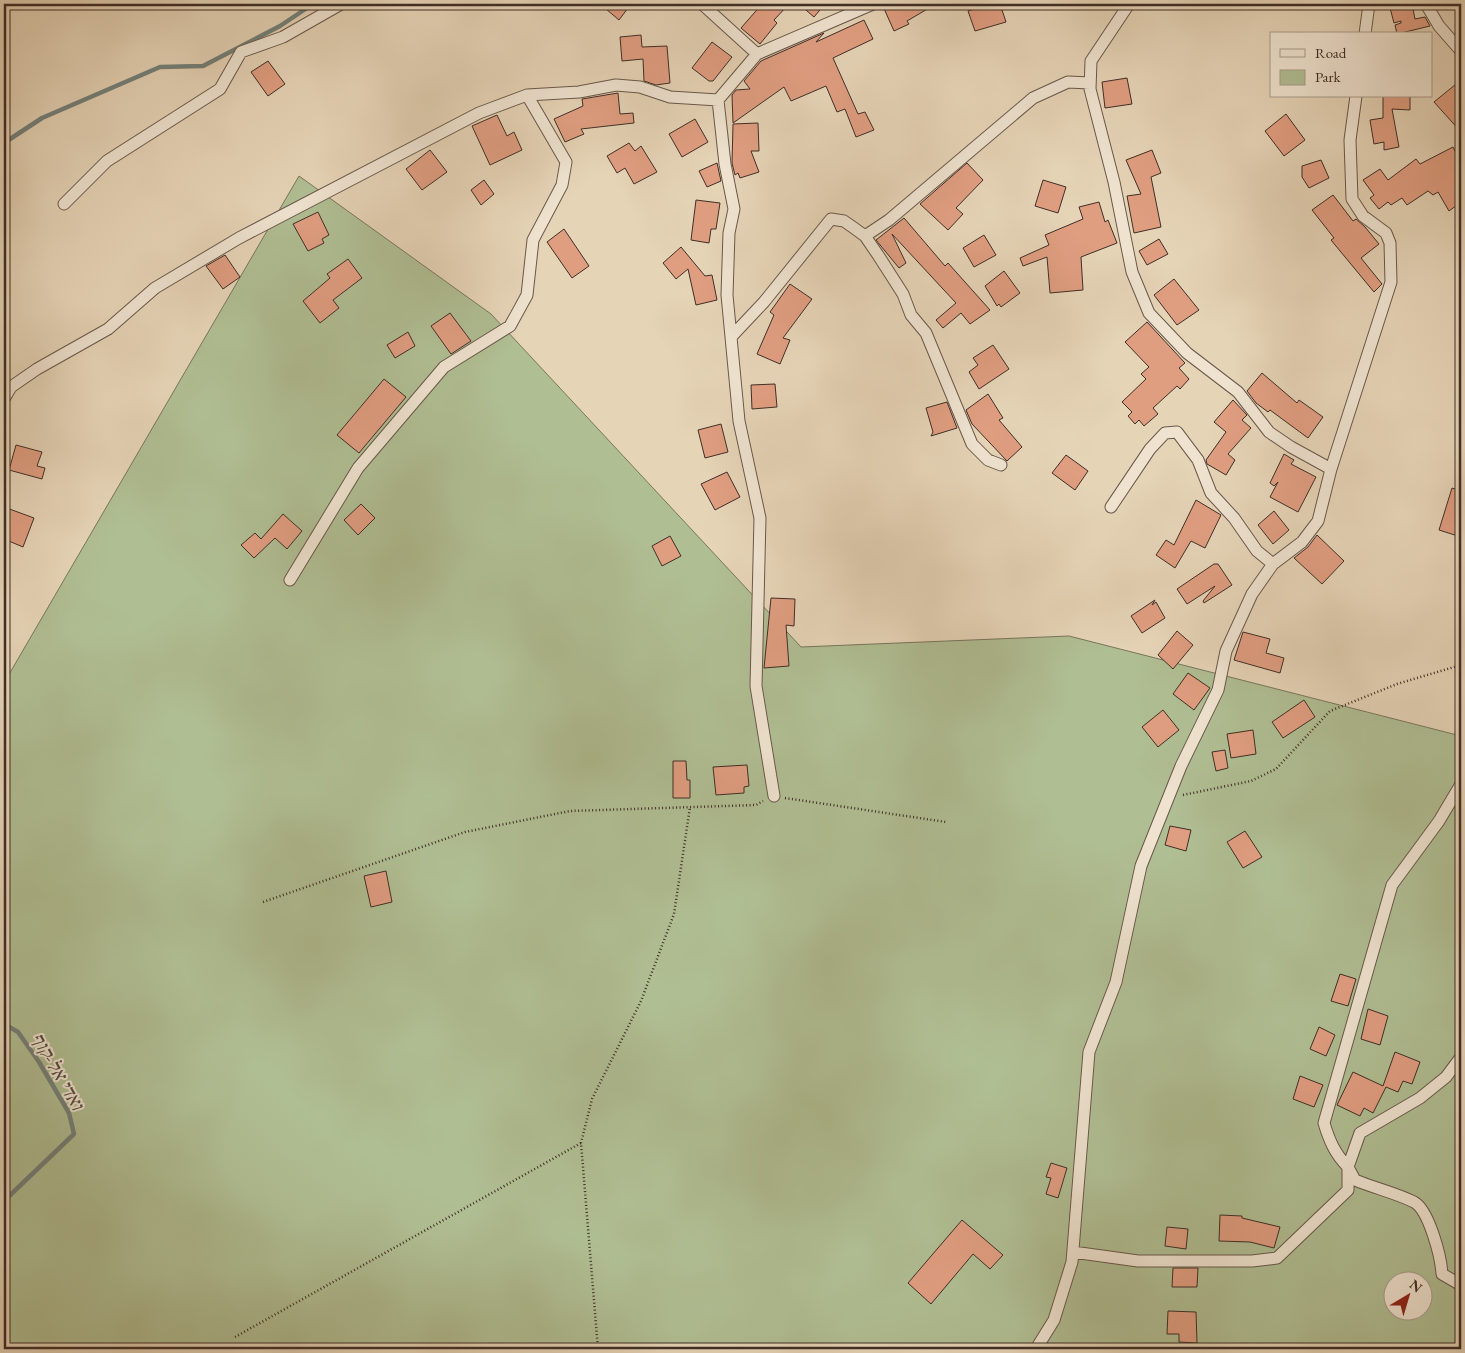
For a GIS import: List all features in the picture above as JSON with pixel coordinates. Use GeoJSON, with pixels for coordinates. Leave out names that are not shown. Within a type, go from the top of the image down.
{"type":"FeatureCollection","features":[{"type":"Feature","properties":{"kind":"street"},"geometry":{"type":"LineString","coordinates":[[64,204],[107,161],[220,89],[241,52],[283,37],[341,4]]}},
{"type":"Feature","properties":{"kind":"street"},"geometry":{"type":"LineString","coordinates":[[702,4],[756,54]]}},
{"type":"Feature","properties":{"kind":"street"},"geometry":{"type":"LineString","coordinates":[[774,796],[756,686],[760,518],[739,421],[727,295],[729,233],[734,209],[725,164],[718,100],[756,54],[873,4]]}},
{"type":"Feature","properties":{"kind":"street"},"geometry":{"type":"LineString","coordinates":[[1129,4],[1091,62],[1090,83],[1114,182],[1132,272],[1150,313],[1187,353],[1238,392],[1269,432],[1291,447],[1331,468]]}},
{"type":"Feature","properties":{"kind":"street"},"geometry":{"type":"LineString","coordinates":[[1365,32],[1369,4]]}},
{"type":"Feature","properties":{"kind":"street"},"geometry":{"type":"LineString","coordinates":[[1426,4],[1439,26],[1461,51]]}},
{"type":"Feature","properties":{"kind":"street"},"geometry":{"type":"LineString","coordinates":[[865,236],[889,220],[1033,98],[1068,82],[1090,83]]}},
{"type":"Feature","properties":{"kind":"street"},"geometry":{"type":"LineString","coordinates":[[4,399],[11,387],[37,369],[108,329],[155,288],[239,238],[479,113],[527,95],[579,92],[616,85],[640,87],[670,97],[718,100]]}},
{"type":"Feature","properties":{"kind":"street"},"geometry":{"type":"LineString","coordinates":[[290,580],[358,468],[444,367],[510,326],[527,296],[533,240],[562,185],[566,162],[527,95]]}},
{"type":"Feature","properties":{"kind":"street"},"geometry":{"type":"LineString","coordinates":[[1036,1349],[1054,1320],[1073,1252],[1089,1052],[1116,982],[1141,866],[1181,766],[1218,690],[1226,651],[1252,594],[1274,564],[1302,542],[1318,521],[1331,468],[1391,282],[1390,243],[1386,233],[1363,216],[1352,199],[1350,140],[1356,98]]}},
{"type":"Feature","properties":{"kind":"street"},"geometry":{"type":"LineString","coordinates":[[732,336],[764,302],[831,219],[844,221],[865,236],[904,294],[911,315],[926,333],[972,444],[988,460],[1001,465]]}},
{"type":"Feature","properties":{"kind":"street"},"geometry":{"type":"LineString","coordinates":[[1111,507],[1150,448],[1165,433],[1177,432],[1198,460],[1211,493],[1234,518],[1257,551],[1274,564]]}},
{"type":"Feature","properties":{"kind":"street"},"geometry":{"type":"LineString","coordinates":[[1461,784],[1439,821],[1392,885],[1324,1123],[1330,1143],[1355,1180],[1416,1203],[1431,1228],[1441,1257],[1442,1274],[1461,1285]]}},
{"type":"Feature","properties":{"kind":"street"},"geometry":{"type":"LineString","coordinates":[[1073,1252],[1138,1261],[1252,1261],[1277,1258],[1348,1190],[1348,1167],[1360,1133],[1420,1098],[1446,1077],[1461,1057]]}},
{"type":"Feature","properties":{"kind":"path"},"geometry":{"type":"LineString","coordinates":[[1169,797],[1251,781],[1276,769],[1330,711],[1396,684],[1461,664]]}},
{"type":"Feature","properties":{"kind":"path"},"geometry":{"type":"LineString","coordinates":[[263,902],[465,832],[570,811],[756,805],[774,796],[946,822]]}},
{"type":"Feature","properties":{"kind":"path"},"geometry":{"type":"LineString","coordinates":[[598,1349],[581,1142],[592,1099],[641,1002],[674,914],[690,807]]}},
{"type":"Feature","properties":{"kind":"path"},"geometry":{"type":"LineString","coordinates":[[235,1337],[581,1142]]}},
{"type":"Feature","properties":{"kind":"green space"},"geometry":{"type":"Polygon","coordinates":[[[299,176],[491,314],[801,647],[1069,636],[1461,736],[1461,1349],[4,1349],[4,683],[299,176]]]}},
{"type":"Feature","properties":{"kind":"building"},"geometry":{"type":"Polygon","coordinates":[[[600,4],[631,4],[619,20],[600,4]]]}},
{"type":"Feature","properties":{"kind":"building"},"geometry":{"type":"Polygon","coordinates":[[[762,4],[789,4],[774,20],[777,23],[760,44],[741,28],[762,4]]]}},
{"type":"Feature","properties":{"kind":"building"},"geometry":{"type":"Polygon","coordinates":[[[799,4],[825,4],[814,17],[799,4]]]}},
{"type":"Feature","properties":{"kind":"building"},"geometry":{"type":"Polygon","coordinates":[[[882,4],[936,4],[907,21],[909,24],[894,31],[882,4]]]}},
{"type":"Feature","properties":{"kind":"building"},"geometry":{"type":"Polygon","coordinates":[[[982,4],[1000,4],[1006,22],[975,31],[968,11],[983,6],[982,4]]]}},
{"type":"Feature","properties":{"kind":"building"},"geometry":{"type":"Polygon","coordinates":[[[1389,4],[1412,4],[1415,19],[1425,17],[1430,26],[1405,32],[1397,32],[1395,25],[1401,23],[1401,21],[1394,23],[1389,4]]]}},
{"type":"Feature","properties":{"kind":"building"},"geometry":{"type":"Polygon","coordinates":[[[864,20],[873,39],[833,58],[858,114],[865,112],[874,130],[856,137],[845,109],[837,112],[826,86],[791,101],[784,87],[733,123],[732,95],[736,90],[750,89],[744,81],[761,61],[824,33],[816,42],[864,20]]]}},
{"type":"Feature","properties":{"kind":"building"},"geometry":{"type":"Polygon","coordinates":[[[641,35],[642,47],[667,46],[670,83],[656,85],[644,81],[643,59],[622,61],[620,37],[641,35]]]}},
{"type":"Feature","properties":{"kind":"building"},"geometry":{"type":"Polygon","coordinates":[[[712,42],[732,57],[713,81],[709,81],[692,68],[712,42]]]}},
{"type":"Feature","properties":{"kind":"building"},"geometry":{"type":"Polygon","coordinates":[[[268,61],[285,84],[268,96],[251,72],[268,61]]]}},
{"type":"Feature","properties":{"kind":"building"},"geometry":{"type":"Polygon","coordinates":[[[1127,78],[1132,104],[1105,108],[1102,82],[1127,78]]]}},
{"type":"Feature","properties":{"kind":"building"},"geometry":{"type":"Polygon","coordinates":[[[1461,80],[1461,132],[1434,102],[1461,80]]]}},
{"type":"Feature","properties":{"kind":"building"},"geometry":{"type":"Polygon","coordinates":[[[618,93],[620,114],[633,113],[634,123],[581,129],[584,134],[565,142],[554,119],[583,106],[582,99],[618,93]]]}},
{"type":"Feature","properties":{"kind":"building"},"geometry":{"type":"Polygon","coordinates":[[[1383,98],[1410,98],[1410,110],[1392,109],[1399,147],[1384,150],[1384,142],[1374,144],[1370,120],[1383,118],[1383,98]]]}},
{"type":"Feature","properties":{"kind":"building"},"geometry":{"type":"Polygon","coordinates":[[[1286,114],[1305,140],[1284,156],[1265,131],[1286,114]]]}},
{"type":"Feature","properties":{"kind":"building"},"geometry":{"type":"Polygon","coordinates":[[[497,115],[507,136],[514,132],[522,150],[490,165],[472,126],[497,115]]]}},
{"type":"Feature","properties":{"kind":"building"},"geometry":{"type":"Polygon","coordinates":[[[695,119],[708,142],[682,157],[669,134],[695,119]]]}},
{"type":"Feature","properties":{"kind":"building"},"geometry":{"type":"Polygon","coordinates":[[[758,123],[759,151],[751,151],[759,172],[740,178],[738,173],[735,175],[732,163],[733,124],[758,123]]]}},
{"type":"Feature","properties":{"kind":"building"},"geometry":{"type":"Polygon","coordinates":[[[629,143],[635,151],[641,146],[657,172],[634,184],[625,168],[617,173],[607,156],[629,143]]]}},
{"type":"Feature","properties":{"kind":"building"},"geometry":{"type":"Polygon","coordinates":[[[1453,147],[1461,163],[1461,202],[1449,211],[1438,192],[1433,195],[1428,191],[1407,205],[1402,198],[1391,205],[1388,202],[1379,209],[1370,198],[1374,195],[1363,180],[1380,169],[1388,180],[1416,159],[1420,164],[1453,147]]]}},
{"type":"Feature","properties":{"kind":"building"},"geometry":{"type":"Polygon","coordinates":[[[430,150],[447,172],[422,190],[406,169],[430,150]]]}},
{"type":"Feature","properties":{"kind":"building"},"geometry":{"type":"Polygon","coordinates":[[[1152,150],[1161,173],[1151,177],[1161,227],[1134,233],[1127,196],[1141,194],[1126,160],[1152,150]]]}},
{"type":"Feature","properties":{"kind":"building"},"geometry":{"type":"Polygon","coordinates":[[[1321,160],[1329,178],[1309,188],[1302,177],[1302,166],[1321,160]]]}},
{"type":"Feature","properties":{"kind":"building"},"geometry":{"type":"Polygon","coordinates":[[[717,163],[721,181],[707,187],[699,171],[717,163]]]}},
{"type":"Feature","properties":{"kind":"building"},"geometry":{"type":"Polygon","coordinates":[[[967,163],[983,180],[956,208],[963,214],[948,230],[920,204],[967,163]]]}},
{"type":"Feature","properties":{"kind":"building"},"geometry":{"type":"Polygon","coordinates":[[[484,180],[494,194],[481,205],[471,190],[484,180]]]}},
{"type":"Feature","properties":{"kind":"building"},"geometry":{"type":"Polygon","coordinates":[[[1043,180],[1066,187],[1058,213],[1035,206],[1043,180]]]}},
{"type":"Feature","properties":{"kind":"building"},"geometry":{"type":"Polygon","coordinates":[[[1333,195],[1353,221],[1356,219],[1379,244],[1361,258],[1382,284],[1374,292],[1331,240],[1334,238],[1312,210],[1333,195]]]}},
{"type":"Feature","properties":{"kind":"building"},"geometry":{"type":"Polygon","coordinates":[[[696,200],[720,203],[716,229],[711,229],[709,243],[691,240],[696,200]]]}},
{"type":"Feature","properties":{"kind":"building"},"geometry":{"type":"Polygon","coordinates":[[[1099,202],[1105,222],[1108,220],[1117,243],[1081,257],[1083,290],[1050,293],[1047,257],[1023,266],[1020,258],[1049,245],[1045,235],[1083,219],[1079,207],[1099,202]]]}},
{"type":"Feature","properties":{"kind":"building"},"geometry":{"type":"Polygon","coordinates":[[[318,212],[329,235],[322,239],[324,243],[308,251],[293,224],[318,212]]]}},
{"type":"Feature","properties":{"kind":"building"},"geometry":{"type":"Polygon","coordinates":[[[904,218],[945,266],[948,263],[990,310],[970,324],[961,313],[943,328],[936,320],[956,303],[892,234],[906,263],[899,268],[876,240],[904,218]]]}},
{"type":"Feature","properties":{"kind":"building"},"geometry":{"type":"Polygon","coordinates":[[[564,229],[589,266],[572,278],[547,242],[564,229]]]}},
{"type":"Feature","properties":{"kind":"building"},"geometry":{"type":"Polygon","coordinates":[[[984,235],[996,255],[974,267],[963,248],[984,235]]]}},
{"type":"Feature","properties":{"kind":"building"},"geometry":{"type":"Polygon","coordinates":[[[1159,239],[1168,254],[1147,265],[1139,251],[1159,239]]]}},
{"type":"Feature","properties":{"kind":"building"},"geometry":{"type":"Polygon","coordinates":[[[681,247],[705,276],[712,275],[717,300],[696,305],[688,269],[676,279],[663,263],[681,247]]]}},
{"type":"Feature","properties":{"kind":"building"},"geometry":{"type":"Polygon","coordinates":[[[225,255],[240,277],[223,289],[206,266],[225,255]]]}},
{"type":"Feature","properties":{"kind":"building"},"geometry":{"type":"Polygon","coordinates":[[[348,259],[362,278],[333,300],[339,308],[320,323],[303,301],[330,278],[327,274],[348,259]]]}},
{"type":"Feature","properties":{"kind":"building"},"geometry":{"type":"Polygon","coordinates":[[[1004,271],[1020,293],[1001,307],[999,304],[997,306],[985,286],[1004,271]]]}},
{"type":"Feature","properties":{"kind":"building"},"geometry":{"type":"Polygon","coordinates":[[[1174,279],[1199,310],[1177,325],[1154,295],[1174,279]]]}},
{"type":"Feature","properties":{"kind":"building"},"geometry":{"type":"Polygon","coordinates":[[[790,284],[812,299],[783,338],[790,340],[780,364],[757,354],[774,315],[770,312],[790,284]]]}},
{"type":"Feature","properties":{"kind":"building"},"geometry":{"type":"Polygon","coordinates":[[[450,313],[471,341],[451,354],[431,326],[450,313]]]}},
{"type":"Feature","properties":{"kind":"building"},"geometry":{"type":"Polygon","coordinates":[[[1147,322],[1185,363],[1179,368],[1189,379],[1180,389],[1177,386],[1153,408],[1158,414],[1144,426],[1139,420],[1135,424],[1128,416],[1132,412],[1122,402],[1146,379],[1141,374],[1149,367],[1125,342],[1147,322]]]}},
{"type":"Feature","properties":{"kind":"building"},"geometry":{"type":"Polygon","coordinates":[[[408,332],[415,346],[395,358],[387,345],[408,332]]]}},
{"type":"Feature","properties":{"kind":"building"},"geometry":{"type":"Polygon","coordinates":[[[993,345],[1009,369],[979,389],[969,372],[978,365],[973,358],[993,345]]]}},
{"type":"Feature","properties":{"kind":"building"},"geometry":{"type":"Polygon","coordinates":[[[1262,373],[1297,403],[1299,400],[1323,417],[1308,438],[1270,410],[1268,412],[1256,403],[1247,391],[1262,373]]]}},
{"type":"Feature","properties":{"kind":"building"},"geometry":{"type":"Polygon","coordinates":[[[384,379],[406,397],[359,453],[337,435],[384,379]]]}},
{"type":"Feature","properties":{"kind":"building"},"geometry":{"type":"Polygon","coordinates":[[[775,384],[777,407],[752,409],[751,385],[775,384]]]}},
{"type":"Feature","properties":{"kind":"building"},"geometry":{"type":"Polygon","coordinates":[[[988,394],[1003,418],[999,420],[1022,447],[1007,461],[972,424],[966,410],[988,394]]]}},
{"type":"Feature","properties":{"kind":"building"},"geometry":{"type":"Polygon","coordinates":[[[1233,400],[1247,415],[1242,420],[1251,428],[1228,454],[1235,460],[1226,475],[1207,464],[1206,460],[1226,432],[1214,422],[1233,400]]]}},
{"type":"Feature","properties":{"kind":"building"},"geometry":{"type":"Polygon","coordinates":[[[947,402],[957,428],[931,436],[933,432],[926,408],[947,402]]]}},
{"type":"Feature","properties":{"kind":"building"},"geometry":{"type":"Polygon","coordinates":[[[721,424],[728,452],[705,458],[698,430],[721,424]]]}},
{"type":"Feature","properties":{"kind":"building"},"geometry":{"type":"Polygon","coordinates":[[[16,445],[42,452],[37,466],[45,468],[42,479],[9,470],[16,445]]]}},
{"type":"Feature","properties":{"kind":"building"},"geometry":{"type":"Polygon","coordinates":[[[1284,454],[1294,460],[1291,464],[1316,477],[1298,512],[1270,497],[1278,482],[1274,486],[1270,483],[1284,454]]]}},
{"type":"Feature","properties":{"kind":"building"},"geometry":{"type":"Polygon","coordinates":[[[1066,455],[1088,471],[1075,490],[1052,473],[1066,455]]]}},
{"type":"Feature","properties":{"kind":"building"},"geometry":{"type":"Polygon","coordinates":[[[727,472],[740,497],[715,510],[701,484],[727,472]]]}},
{"type":"Feature","properties":{"kind":"building"},"geometry":{"type":"Polygon","coordinates":[[[1452,488],[1461,491],[1461,537],[1439,530],[1452,488]]]}},
{"type":"Feature","properties":{"kind":"building"},"geometry":{"type":"Polygon","coordinates":[[[1196,500],[1221,515],[1205,548],[1191,541],[1175,568],[1156,555],[1166,540],[1174,545],[1196,500]]]}},
{"type":"Feature","properties":{"kind":"building"},"geometry":{"type":"Polygon","coordinates":[[[361,504],[375,518],[358,535],[344,520],[361,504]]]}},
{"type":"Feature","properties":{"kind":"building"},"geometry":{"type":"Polygon","coordinates":[[[4,507],[34,518],[23,547],[4,539],[4,507]]]}},
{"type":"Feature","properties":{"kind":"building"},"geometry":{"type":"Polygon","coordinates":[[[1274,511],[1289,530],[1273,544],[1258,525],[1274,511]]]}},
{"type":"Feature","properties":{"kind":"building"},"geometry":{"type":"Polygon","coordinates":[[[283,514],[302,531],[287,549],[275,538],[254,558],[241,545],[255,533],[261,539],[283,514]]]}},
{"type":"Feature","properties":{"kind":"building"},"geometry":{"type":"Polygon","coordinates":[[[1317,535],[1344,561],[1322,584],[1294,558],[1308,547],[1317,535]]]}},
{"type":"Feature","properties":{"kind":"building"},"geometry":{"type":"Polygon","coordinates":[[[670,536],[681,556],[662,566],[652,546],[670,536]]]}},
{"type":"Feature","properties":{"kind":"building"},"geometry":{"type":"Polygon","coordinates":[[[1214,564],[1218,564],[1232,585],[1204,603],[1203,601],[1215,586],[1187,604],[1177,589],[1214,564]]]}},
{"type":"Feature","properties":{"kind":"building"},"geometry":{"type":"Polygon","coordinates":[[[771,598],[795,599],[794,626],[786,625],[789,666],[764,668],[771,598]]]}},
{"type":"Feature","properties":{"kind":"building"},"geometry":{"type":"Polygon","coordinates":[[[1155,600],[1152,605],[1156,602],[1165,618],[1142,633],[1131,616],[1155,600]]]}},
{"type":"Feature","properties":{"kind":"building"},"geometry":{"type":"Polygon","coordinates":[[[1177,631],[1193,645],[1173,669],[1158,655],[1177,631]]]}},
{"type":"Feature","properties":{"kind":"building"},"geometry":{"type":"Polygon","coordinates":[[[1243,632],[1270,639],[1266,653],[1284,658],[1280,673],[1234,660],[1243,632]]]}},
{"type":"Feature","properties":{"kind":"building"},"geometry":{"type":"Polygon","coordinates":[[[1188,673],[1210,688],[1194,710],[1173,694],[1188,673]]]}},
{"type":"Feature","properties":{"kind":"building"},"geometry":{"type":"Polygon","coordinates":[[[1304,700],[1315,717],[1283,738],[1272,722],[1304,700]]]}},
{"type":"Feature","properties":{"kind":"building"},"geometry":{"type":"Polygon","coordinates":[[[1163,710],[1179,730],[1158,747],[1142,727],[1163,710]]]}},
{"type":"Feature","properties":{"kind":"building"},"geometry":{"type":"Polygon","coordinates":[[[1253,730],[1256,754],[1231,758],[1227,734],[1253,730]]]}},
{"type":"Feature","properties":{"kind":"building"},"geometry":{"type":"Polygon","coordinates":[[[1225,750],[1228,768],[1216,771],[1212,752],[1225,750]]]}},
{"type":"Feature","properties":{"kind":"building"},"geometry":{"type":"Polygon","coordinates":[[[673,761],[686,761],[687,780],[690,780],[690,798],[673,798],[673,761]]]}},
{"type":"Feature","properties":{"kind":"building"},"geometry":{"type":"Polygon","coordinates":[[[747,765],[749,786],[744,787],[744,793],[716,795],[713,767],[747,765]]]}},
{"type":"Feature","properties":{"kind":"building"},"geometry":{"type":"Polygon","coordinates":[[[1170,826],[1191,830],[1186,851],[1165,845],[1170,826]]]}},
{"type":"Feature","properties":{"kind":"building"},"geometry":{"type":"Polygon","coordinates":[[[1245,831],[1262,857],[1243,868],[1227,842],[1245,831]]]}},
{"type":"Feature","properties":{"kind":"building"},"geometry":{"type":"Polygon","coordinates":[[[386,871],[392,902],[371,907],[364,876],[386,871]]]}},
{"type":"Feature","properties":{"kind":"building"},"geometry":{"type":"Polygon","coordinates":[[[1340,974],[1356,979],[1348,1006],[1331,1001],[1340,974]]]}},
{"type":"Feature","properties":{"kind":"building"},"geometry":{"type":"Polygon","coordinates":[[[1368,1009],[1388,1016],[1380,1045],[1361,1039],[1368,1009]]]}},
{"type":"Feature","properties":{"kind":"building"},"geometry":{"type":"Polygon","coordinates":[[[1319,1027],[1335,1035],[1326,1056],[1310,1049],[1319,1027]]]}},
{"type":"Feature","properties":{"kind":"building"},"geometry":{"type":"Polygon","coordinates":[[[1395,1052],[1420,1062],[1412,1084],[1403,1081],[1398,1092],[1386,1087],[1373,1113],[1364,1108],[1360,1116],[1337,1105],[1353,1072],[1383,1086],[1395,1052]]]}},
{"type":"Feature","properties":{"kind":"building"},"geometry":{"type":"Polygon","coordinates":[[[1300,1076],[1323,1085],[1314,1107],[1293,1099],[1300,1076]]]}},
{"type":"Feature","properties":{"kind":"building"},"geometry":{"type":"Polygon","coordinates":[[[1051,1163],[1067,1168],[1058,1198],[1046,1194],[1051,1178],[1046,1177],[1051,1163]]]}},
{"type":"Feature","properties":{"kind":"building"},"geometry":{"type":"Polygon","coordinates":[[[1220,1215],[1242,1216],[1242,1218],[1280,1227],[1274,1248],[1250,1242],[1219,1241],[1220,1215]]]}},
{"type":"Feature","properties":{"kind":"building"},"geometry":{"type":"Polygon","coordinates":[[[962,1220],[1003,1255],[990,1269],[973,1254],[931,1304],[908,1283],[962,1220]]]}},
{"type":"Feature","properties":{"kind":"building"},"geometry":{"type":"Polygon","coordinates":[[[1167,1227],[1188,1229],[1186,1249],[1165,1246],[1167,1227]]]}},
{"type":"Feature","properties":{"kind":"building"},"geometry":{"type":"Polygon","coordinates":[[[1173,1268],[1198,1268],[1197,1287],[1172,1287],[1173,1268]]]}},
{"type":"Feature","properties":{"kind":"building"},"geometry":{"type":"Polygon","coordinates":[[[1168,1311],[1196,1312],[1197,1343],[1179,1342],[1179,1334],[1167,1334],[1168,1311]]]}},
{"type":"Feature","properties":{"kind":"waterway"},"geometry":{"type":"LineString","coordinates":[[4,143],[42,118],[160,67],[203,66],[280,26],[313,4]]}},
{"type":"Feature","properties":{"kind":"waterway","name":"ואדי אל-קוף"},"geometry":{"type":"LineString","coordinates":[[4,1024],[18,1032],[39,1062],[69,1113],[74,1134],[4,1201]]}}]}
